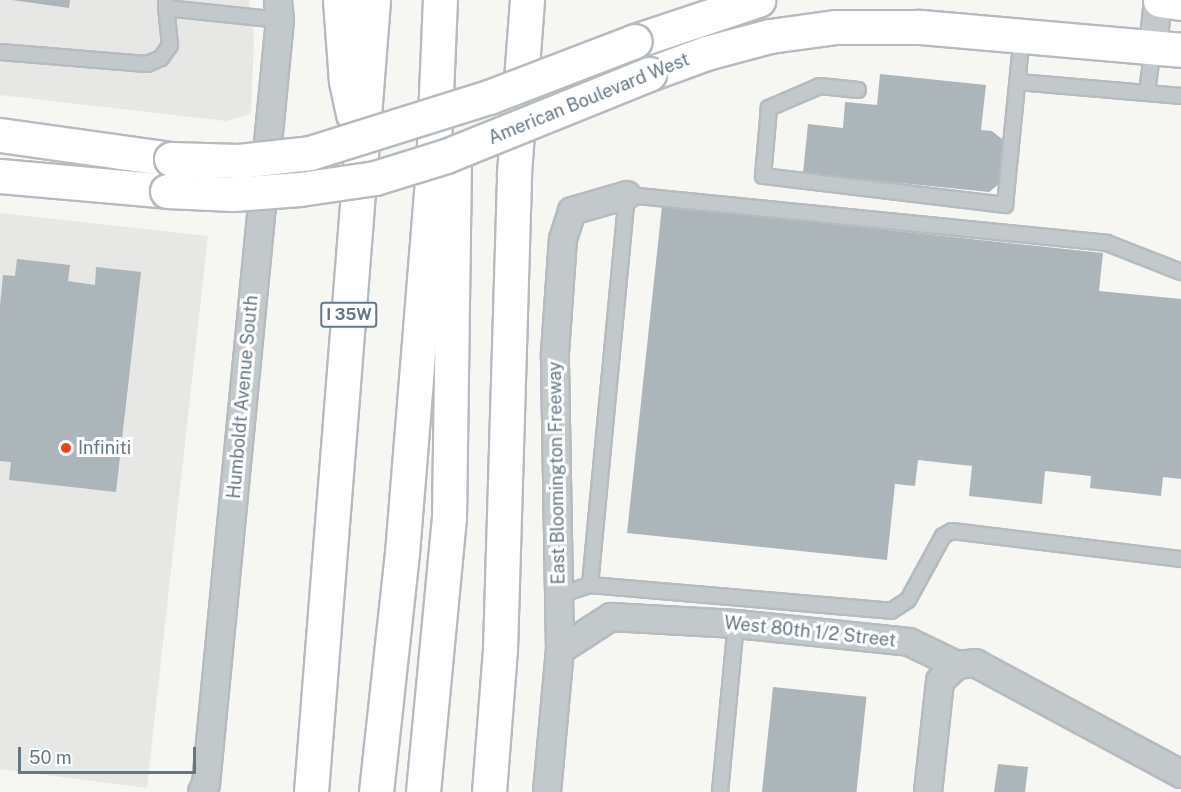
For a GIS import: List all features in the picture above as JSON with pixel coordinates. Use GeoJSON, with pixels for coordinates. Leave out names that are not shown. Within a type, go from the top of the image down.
{"type":"FeatureCollection","features":[{"type":"Feature","properties":{"kind":"main road"},"geometry":{"type":"LineString","coordinates":[[340,0],[346,81],[362,156]]}},
{"type":"Feature","properties":{"kind":"main road","name":"I 35W"},"geometry":{"type":"LineString","coordinates":[[311,792],[373,0]]}},
{"type":"Feature","properties":{"kind":"main road"},"geometry":{"type":"LineString","coordinates":[[423,792],[449,518],[454,134],[442,0]]}},
{"type":"Feature","properties":{"kind":"main road"},"geometry":{"type":"LineString","coordinates":[[375,792],[403,542],[434,166],[442,0]]}},
{"type":"Feature","properties":{"kind":"main road"},"geometry":{"type":"LineString","coordinates":[[489,792],[501,650],[514,173],[527,0]]}},
{"type":"Feature","properties":{"kind":"main road","name":"American Boulevard West"},"geometry":{"type":"LineString","coordinates":[[0,135],[171,159],[239,161],[310,153],[489,97],[635,41],[758,0]]}},
{"type":"Feature","properties":{"kind":"main road"},"geometry":{"type":"LineString","coordinates":[[1159,0],[1181,3]]}},
{"type":"Feature","properties":{"kind":"main road","name":"American Boulevard West"},"geometry":{"type":"LineString","coordinates":[[0,176],[167,191],[232,194],[300,189],[375,178],[446,156],[706,53],[770,36],[836,27],[920,27],[1167,49]]}},
{"type":"Feature","properties":{"kind":"main road"},"geometry":{"type":"LineString","coordinates":[[293,792],[330,552]]}},
{"type":"Feature","properties":{"kind":"street"},"geometry":{"type":"LineString","coordinates":[[1159,0],[1167,49]]}},
{"type":"Feature","properties":{"kind":"street","name":"Humboldt Avenue South"},"geometry":{"type":"LineString","coordinates":[[202,792],[206,784],[279,10]]}},
{"type":"Feature","properties":{"kind":"street","name":"East Bloomington Freeway"},"geometry":{"type":"LineString","coordinates":[[547,792],[560,651],[555,352],[563,239],[572,211],[627,195]]}},
{"type":"Feature","properties":{"kind":"street","name":"West 80th 1/2 Street"},"geometry":{"type":"LineString","coordinates":[[560,651],[611,617],[736,624],[909,642],[957,665],[975,663],[1181,774]]}},
{"type":"Feature","properties":{"kind":"street"},"geometry":{"type":"LineString","coordinates":[[928,792],[940,681],[957,665]]}},
{"type":"Feature","properties":{"kind":"lane"},"geometry":{"type":"LineString","coordinates":[[0,52],[147,64],[161,58],[170,45],[166,4],[279,10]]}},
{"type":"Feature","properties":{"kind":"lane"},"geometry":{"type":"LineString","coordinates":[[858,90],[820,86],[769,108],[763,176],[1005,205],[1022,36]]}},
{"type":"Feature","properties":{"kind":"lane"},"geometry":{"type":"LineString","coordinates":[[1147,92],[1167,49]]}},
{"type":"Feature","properties":{"kind":"lane"},"geometry":{"type":"LineString","coordinates":[[1018,82],[1181,96]]}},
{"type":"Feature","properties":{"kind":"lane"},"geometry":{"type":"LineString","coordinates":[[590,585],[627,195],[1107,243],[1181,272]]}},
{"type":"Feature","properties":{"kind":"lane"},"geometry":{"type":"LineString","coordinates":[[559,595],[590,585],[891,611],[908,600],[943,536],[952,531],[1181,560]]}},
{"type":"Feature","properties":{"kind":"lane"},"geometry":{"type":"LineString","coordinates":[[720,792],[736,624]]}},
{"type":"Feature","properties":{"kind":"shaded area"},"geometry":{"type":"Polygon","coordinates":[[[0,0],[249,0],[254,38],[251,114],[226,121],[0,95],[0,0]]]}},
{"type":"Feature","properties":{"kind":"shaded area"},"geometry":{"type":"Polygon","coordinates":[[[0,213],[208,236],[147,788],[0,769],[0,213]]]}},
{"type":"Feature","properties":{"kind":"building"},"geometry":{"type":"Polygon","coordinates":[[[12,0],[70,0],[69,8],[12,0]]]}},
{"type":"Feature","properties":{"kind":"building"},"geometry":{"type":"Polygon","coordinates":[[[880,74],[986,85],[981,130],[992,131],[1003,140],[999,184],[989,192],[803,173],[808,124],[843,128],[845,102],[877,105],[880,74]]]}},
{"type":"Feature","properties":{"kind":"building"},"geometry":{"type":"Polygon","coordinates":[[[662,206],[1103,253],[1099,291],[1181,299],[1181,479],[1163,477],[1161,496],[1090,488],[1091,476],[1045,471],[1042,504],[969,496],[972,466],[918,460],[915,486],[895,484],[887,560],[627,533],[662,206]]]}},
{"type":"Feature","properties":{"kind":"building"},"geometry":{"type":"Polygon","coordinates":[[[17,259],[70,265],[68,281],[95,285],[96,267],[141,272],[116,492],[9,480],[11,462],[0,461],[0,306],[3,275],[15,276],[17,259]]]}},
{"type":"Feature","properties":{"kind":"building"},"geometry":{"type":"Polygon","coordinates":[[[773,687],[866,697],[856,792],[762,792],[773,687]]]}},
{"type":"Feature","properties":{"kind":"building"},"geometry":{"type":"Polygon","coordinates":[[[998,764],[1028,767],[1025,792],[994,792],[998,764]]]}},
{"type":"Feature","properties":{"kind":"place","name":"Infiniti"},"geometry":{"type":"Point","coordinates":[66,448]}}]}
